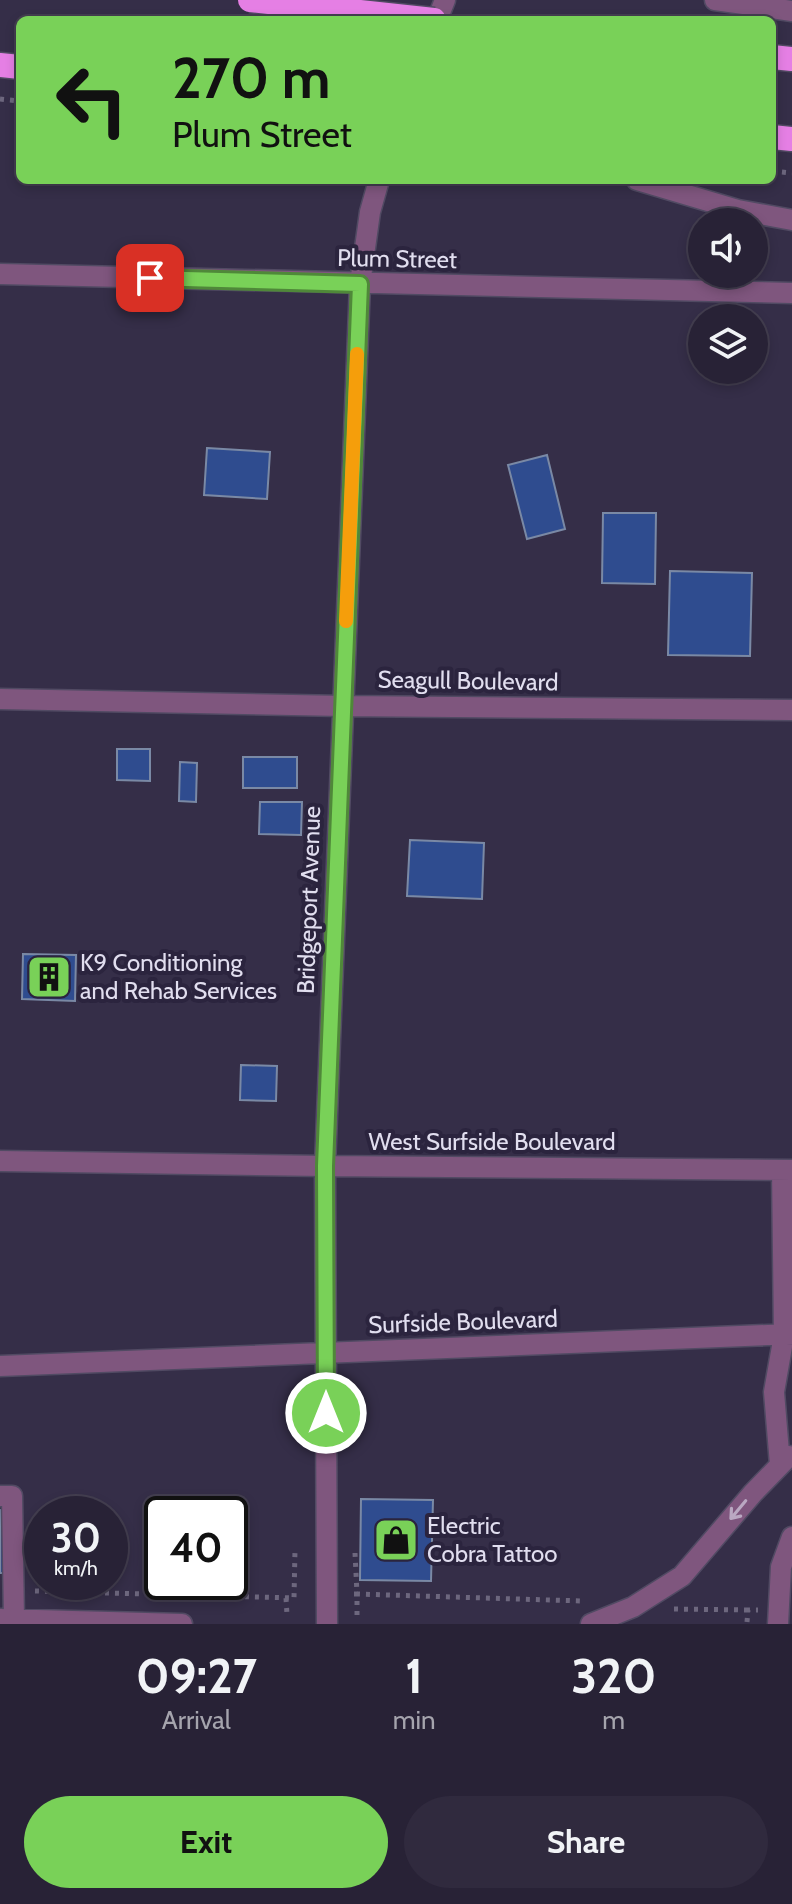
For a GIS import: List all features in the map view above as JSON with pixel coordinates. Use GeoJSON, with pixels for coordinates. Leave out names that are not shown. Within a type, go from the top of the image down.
{"type":"FeatureCollection","features":[{"type":"Feature","properties":{"kind":"highway"},"geometry":{"type":"LineString","coordinates":[[250,0],[398,16]]}},
{"type":"Feature","properties":{"kind":"street"},"geometry":{"type":"LineString","coordinates":[[333,0],[355,16]]}},
{"type":"Feature","properties":{"kind":"street"},"geometry":{"type":"LineString","coordinates":[[715,0],[792,11]]}},
{"type":"Feature","properties":{"kind":"street","name":"Bridgeport Avenue"},"geometry":{"type":"LineString","coordinates":[[327,1624],[325,1166],[360,284],[370,212],[378,184]]}},
{"type":"Feature","properties":{"kind":"street"},"geometry":{"type":"LineString","coordinates":[[650,184],[738,210],[792,220]]}},
{"type":"Feature","properties":{"kind":"street","name":"Plum Street"},"geometry":{"type":"LineString","coordinates":[[0,274],[792,293]]}},
{"type":"Feature","properties":{"kind":"street","name":"Seagull Boulevard"},"geometry":{"type":"LineString","coordinates":[[0,699],[792,710]]}},
{"type":"Feature","properties":{"kind":"street","name":"West Surfside Boulevard"},"geometry":{"type":"LineString","coordinates":[[0,1161],[787,1170]]}},
{"type":"Feature","properties":{"kind":"street"},"geometry":{"type":"LineString","coordinates":[[591,1624],[633,1607],[682,1576],[786,1459],[774,1392],[788,1334],[787,1170]]}},
{"type":"Feature","properties":{"kind":"street","name":"Surfside Boulevard"},"geometry":{"type":"LineString","coordinates":[[0,1366],[788,1334]]}},
{"type":"Feature","properties":{"kind":"street"},"geometry":{"type":"LineString","coordinates":[[0,1496],[12,1496],[13,1590],[7,1619],[182,1624]]}},
{"type":"Feature","properties":{"kind":"street"},"geometry":{"type":"LineString","coordinates":[[778,1624],[781,1567],[792,1537]]}},
{"type":"Feature","properties":{"kind":"path"},"geometry":{"type":"LineString","coordinates":[[13,1590],[294,1598],[295,1550]]}},
{"type":"Feature","properties":{"kind":"path"},"geometry":{"type":"LineString","coordinates":[[355,1553],[357,1616]]}},
{"type":"Feature","properties":{"kind":"path"},"geometry":{"type":"LineString","coordinates":[[349,1594],[589,1602]]}},
{"type":"Feature","properties":{"kind":"path"},"geometry":{"type":"LineString","coordinates":[[286,1598],[287,1615]]}},
{"type":"Feature","properties":{"kind":"path"},"geometry":{"type":"LineString","coordinates":[[669,1609],[748,1610]]}},
{"type":"Feature","properties":{"kind":"building"},"geometry":{"type":"Polygon","coordinates":[[[207,448],[270,452],[267,499],[204,495],[207,448]]]}},
{"type":"Feature","properties":{"kind":"building"},"geometry":{"type":"Polygon","coordinates":[[[547,455],[565,529],[527,539],[508,465],[547,455]]]}},
{"type":"Feature","properties":{"kind":"building"},"geometry":{"type":"Polygon","coordinates":[[[603,513],[656,513],[655,584],[602,583],[603,513]]]}},
{"type":"Feature","properties":{"kind":"building"},"geometry":{"type":"Polygon","coordinates":[[[670,571],[752,573],[750,656],[668,655],[670,571]]]}},
{"type":"Feature","properties":{"kind":"building"},"geometry":{"type":"Polygon","coordinates":[[[117,749],[150,749],[150,781],[117,780],[117,749]]]}},
{"type":"Feature","properties":{"kind":"building"},"geometry":{"type":"Polygon","coordinates":[[[243,757],[297,757],[297,788],[243,788],[243,757]]]}},
{"type":"Feature","properties":{"kind":"building"},"geometry":{"type":"Polygon","coordinates":[[[180,762],[197,763],[196,802],[179,801],[180,762]]]}},
{"type":"Feature","properties":{"kind":"building"},"geometry":{"type":"Polygon","coordinates":[[[260,802],[302,802],[301,835],[259,834],[260,802]]]}},
{"type":"Feature","properties":{"kind":"building"},"geometry":{"type":"Polygon","coordinates":[[[410,840],[484,843],[482,899],[407,896],[410,840]]]}},
{"type":"Feature","properties":{"kind":"building","name":"K9 Conditioning and Rehab Services"},"geometry":{"type":"Polygon","coordinates":[[[23,954],[76,955],[75,1001],[22,999],[23,954]]]}},
{"type":"Feature","properties":{"kind":"building"},"geometry":{"type":"Polygon","coordinates":[[[241,1065],[277,1066],[276,1101],[240,1100],[241,1065]]]}},
{"type":"Feature","properties":{"kind":"building","name":"Electric Cobra Tattoo"},"geometry":{"type":"Polygon","coordinates":[[[361,1499],[433,1500],[431,1581],[360,1580],[361,1499]]]}},
{"type":"Feature","properties":{"kind":"building"},"geometry":{"type":"Polygon","coordinates":[[[0,1510],[5,1511],[3,1573],[0,1573],[0,1510]]]}},
{"type":"Feature","properties":{"kind":"slow traffic"},"geometry":{"type":"LineString","coordinates":[[346,621],[357,354]]}},
{"type":"Feature","properties":{"kind":"place","name":"K9 Conditioning and Rehab Services"},"geometry":{"type":"Point","coordinates":[49,977]}},
{"type":"Feature","properties":{"kind":"place","name":"Electric Cobra Tattoo"},"geometry":{"type":"Point","coordinates":[396,1540]}},
{"type":"Feature","properties":{"kind":"route"},"geometry":{"type":"LineString","coordinates":[[150,278],[360,284],[325,1166],[326,1413]]}}]}
